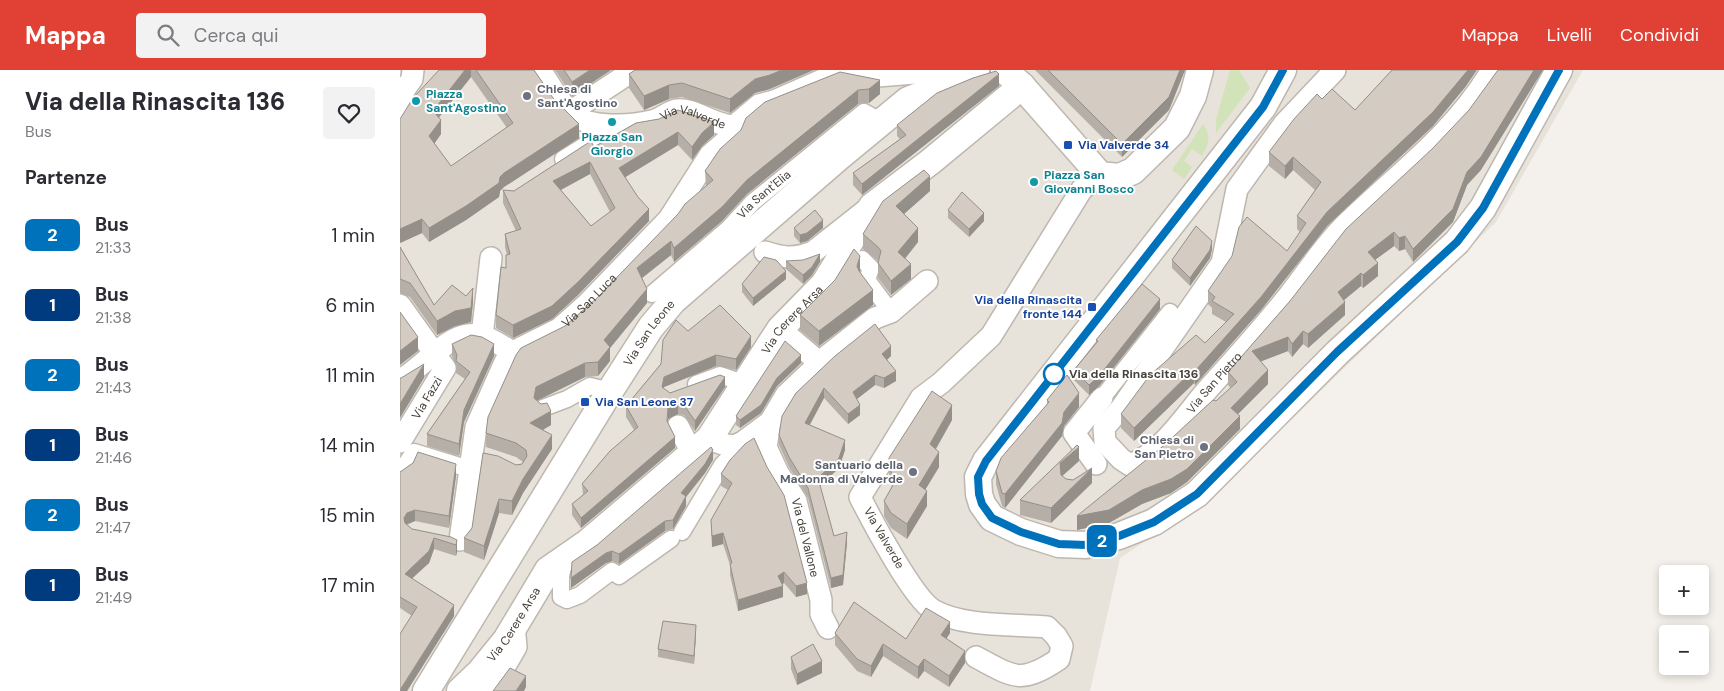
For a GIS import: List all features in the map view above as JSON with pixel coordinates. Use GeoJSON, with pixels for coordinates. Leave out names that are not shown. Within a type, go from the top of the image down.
{"type":"FeatureCollection","features":[{"type":"Feature","properties":{"kind":"street"},"geometry":{"type":"LineString","coordinates":[[400,112],[402,90],[412,78],[413,70]]}},
{"type":"Feature","properties":{"kind":"street"},"geometry":{"type":"LineString","coordinates":[[540,70],[572,114],[587,122],[619,124]]}},
{"type":"Feature","properties":{"kind":"street"},"geometry":{"type":"LineString","coordinates":[[572,114],[634,70]]}},
{"type":"Feature","properties":{"kind":"street","name":"Via Valverde"},"geometry":{"type":"LineString","coordinates":[[619,124],[654,121],[676,110],[687,110],[722,126],[734,126],[759,105],[774,101],[842,71],[865,77],[952,70]]}},
{"type":"Feature","properties":{"kind":"street","name":"Via San Leone"},"geometry":{"type":"LineString","coordinates":[[426,691],[610,391],[651,327],[673,301],[908,100],[960,80],[976,70]]}},
{"type":"Feature","properties":{"kind":"street"},"geometry":{"type":"LineString","coordinates":[[1014,78],[1100,175],[1120,177],[1133,171],[1177,128],[1193,96],[1200,70]]}},
{"type":"Feature","properties":{"kind":"street"},"geometry":{"type":"LineString","coordinates":[[1283,70],[1263,107],[986,461],[978,477],[979,494],[982,504],[992,518],[1021,532],[1059,544],[1086,545],[1119,536],[1154,522],[1197,494],[1337,352],[1457,242],[1483,208],[1559,70]]}},
{"type":"Feature","properties":{"kind":"street"},"geometry":{"type":"LineString","coordinates":[[1105,458],[1104,428],[1222,263],[1238,189],[1284,124],[1335,70]]}},
{"type":"Feature","properties":{"kind":"street","name":"Via San Pietro"},"geometry":{"type":"LineString","coordinates":[[1105,458],[1130,465],[1140,461],[1160,444],[1251,344],[1342,227],[1440,138],[1484,84],[1492,70]]}},
{"type":"Feature","properties":{"kind":"street","name":"Via Cerere Arsa"},"geometry":{"type":"LineString","coordinates":[[460,691],[496,653],[548,570],[588,543],[700,446],[780,329],[854,252],[872,206],[930,162],[1014,78]]}},
{"type":"Feature","properties":{"kind":"street","name":"Via Sant'Elia"},"geometry":{"type":"LineString","coordinates":[[652,294],[729,228],[754,202],[864,112],[882,122]]}},
{"type":"Feature","properties":{"kind":"street"},"geometry":{"type":"LineString","coordinates":[[550,168],[619,124]]}},
{"type":"Feature","properties":{"kind":"street","name":"Via San Luca"},"geometry":{"type":"LineString","coordinates":[[513,352],[559,329],[587,304],[668,219],[710,155],[733,135],[734,126]]}},
{"type":"Feature","properties":{"kind":"street","name":"Via Valverde"},"geometry":{"type":"LineString","coordinates":[[976,657],[1007,674],[1020,677],[1047,667],[1058,659],[1062,646],[1047,627],[960,620],[933,610],[919,597],[860,497],[921,398],[942,383],[991,336],[1082,189],[1100,175]]}},
{"type":"Feature","properties":{"kind":"street"},"geometry":{"type":"LineString","coordinates":[[765,252],[788,258],[808,254],[872,206]]}},
{"type":"Feature","properties":{"kind":"street"},"geometry":{"type":"LineString","coordinates":[[854,252],[871,268],[867,280],[891,312]]}},
{"type":"Feature","properties":{"kind":"street"},"geometry":{"type":"LineString","coordinates":[[482,336],[491,258]]}},
{"type":"Feature","properties":{"kind":"street","name":"Via del Vallone"},"geometry":{"type":"LineString","coordinates":[[828,628],[821,614],[822,600],[796,501],[778,473],[766,447],[770,422],[786,395],[820,363],[875,318],[891,312],[927,281]]}},
{"type":"Feature","properties":{"kind":"street"},"geometry":{"type":"LineString","coordinates":[[400,305],[435,353]]}},
{"type":"Feature","properties":{"kind":"street"},"geometry":{"type":"LineString","coordinates":[[1105,458],[1074,433],[1170,312]]}},
{"type":"Feature","properties":{"kind":"street"},"geometry":{"type":"LineString","coordinates":[[780,329],[820,363]]}},
{"type":"Feature","properties":{"kind":"street"},"geometry":{"type":"LineString","coordinates":[[400,380],[414,373],[435,353],[458,337],[470,334],[482,336],[513,352],[505,362],[476,427],[477,460],[451,538]]}},
{"type":"Feature","properties":{"kind":"street","name":"Via Fazzi"},"geometry":{"type":"LineString","coordinates":[[400,442],[445,368],[435,353]]}},
{"type":"Feature","properties":{"kind":"street"},"geometry":{"type":"LineString","coordinates":[[680,390],[720,375],[743,383]]}},
{"type":"Feature","properties":{"kind":"street"},"geometry":{"type":"LineString","coordinates":[[543,408],[567,399],[590,386],[610,391]]}},
{"type":"Feature","properties":{"kind":"street","name":"Via del Vallone"},"geometry":{"type":"LineString","coordinates":[[734,446],[743,442],[770,422]]}},
{"type":"Feature","properties":{"kind":"street"},"geometry":{"type":"LineString","coordinates":[[565,558],[561,576],[561,597],[567,600],[580,595],[612,571],[619,576],[677,536],[722,465],[736,452],[734,446],[700,446],[678,426]]}},
{"type":"Feature","properties":{"kind":"street"},"geometry":{"type":"LineString","coordinates":[[400,473],[414,452],[477,460]]}},
{"type":"Feature","properties":{"kind":"street"},"geometry":{"type":"LineString","coordinates":[[1077,478],[1105,458]]}},
{"type":"Feature","properties":{"kind":"street"},"geometry":{"type":"LineString","coordinates":[[485,691],[505,666],[516,647],[514,625]]}},
{"type":"Feature","properties":{"kind":"shaded area"},"geometry":{"type":"Polygon","coordinates":[[[400,70],[1583,70],[1496,222],[1204,503],[1120,558],[1090,691],[400,691],[400,70]]]}},
{"type":"Feature","properties":{"kind":"green space"},"geometry":{"type":"Polygon","coordinates":[[[1230,70],[1239,70],[1250,88],[1216,133],[1216,120],[1230,70]]]}},
{"type":"Feature","properties":{"kind":"green space"},"geometry":{"type":"Polygon","coordinates":[[[1203,124],[1208,132],[1208,144],[1202,156],[1192,149],[1184,161],[1192,167],[1184,179],[1172,170],[1203,124]]]}},
{"type":"Feature","properties":{"kind":"building"},"geometry":{"type":"Polygon","coordinates":[[[439,70],[465,70],[433,111],[441,120],[429,136],[451,166],[513,123],[476,70],[534,70],[553,98],[579,124],[504,173],[500,177],[499,183],[466,206],[429,228],[422,219],[400,229],[400,119],[413,98],[439,70]]]}},
{"type":"Feature","properties":{"kind":"building"},"geometry":{"type":"Polygon","coordinates":[[[564,70],[590,70],[572,82],[564,70]]]}},
{"type":"Feature","properties":{"kind":"building"},"geometry":{"type":"Polygon","coordinates":[[[635,70],[782,70],[755,79],[730,99],[682,83],[669,85],[644,96],[629,74],[635,70]]]}},
{"type":"Feature","properties":{"kind":"building"},"geometry":{"type":"Polygon","coordinates":[[[1048,70],[1180,70],[1169,97],[1122,144],[1048,70]]]}},
{"type":"Feature","properties":{"kind":"building"},"geometry":{"type":"Polygon","coordinates":[[[1392,70],[1468,70],[1433,112],[1327,212],[1261,297],[1195,371],[1194,369],[1134,428],[1121,414],[1150,375],[1196,335],[1205,343],[1234,314],[1212,301],[1215,297],[1208,291],[1232,256],[1239,227],[1247,217],[1287,251],[1306,223],[1297,216],[1321,182],[1293,157],[1285,166],[1269,152],[1294,119],[1317,94],[1322,99],[1332,89],[1355,110],[1392,70]]]}},
{"type":"Feature","properties":{"kind":"building"},"geometry":{"type":"Polygon","coordinates":[[[1498,70],[1534,70],[1481,157],[1467,172],[1453,209],[1413,249],[1405,236],[1399,238],[1394,232],[1368,252],[1378,263],[1363,275],[1361,273],[1338,292],[1345,302],[1308,334],[1303,331],[1292,344],[1288,337],[1252,351],[1268,370],[1231,408],[1240,416],[1187,469],[1171,479],[1142,490],[1109,510],[1077,516],[1162,447],[1213,400],[1216,401],[1237,382],[1228,372],[1290,301],[1346,229],[1432,149],[1469,110],[1498,70]]]}},
{"type":"Feature","properties":{"kind":"building"},"geometry":{"type":"Polygon","coordinates":[[[996,71],[999,74],[862,184],[853,173],[906,135],[897,125],[937,93],[996,71]]]}},
{"type":"Feature","properties":{"kind":"building"},"geometry":{"type":"Polygon","coordinates":[[[840,72],[880,80],[869,89],[858,90],[747,180],[722,207],[674,248],[671,241],[637,268],[647,289],[604,340],[610,347],[598,362],[585,363],[536,387],[534,398],[541,404],[547,403],[551,411],[530,423],[552,435],[523,479],[512,501],[499,499],[484,546],[464,538],[472,528],[483,453],[498,456],[516,465],[522,464],[527,456],[526,450],[516,443],[486,433],[488,417],[521,348],[565,326],[596,299],[678,214],[685,204],[713,180],[705,171],[720,149],[741,130],[746,118],[765,102],[840,72]]]}},
{"type":"Feature","properties":{"kind":"building"},"geometry":{"type":"Polygon","coordinates":[[[678,110],[714,122],[702,133],[692,147],[678,132],[619,168],[638,197],[649,209],[552,306],[513,325],[496,315],[501,267],[506,268],[506,255],[510,254],[505,234],[521,229],[503,190],[514,191],[591,141],[594,147],[636,123],[659,119],[678,110]],[[590,162],[553,181],[591,226],[615,208],[590,162]]]}},
{"type":"Feature","properties":{"kind":"building"},"geometry":{"type":"Polygon","coordinates":[[[924,170],[930,176],[896,206],[918,228],[898,252],[911,264],[891,281],[878,263],[881,251],[863,234],[883,201],[924,170]]]}},
{"type":"Feature","properties":{"kind":"building"},"geometry":{"type":"Polygon","coordinates":[[[962,192],[984,213],[969,229],[948,210],[962,192]]]}},
{"type":"Feature","properties":{"kind":"building"},"geometry":{"type":"Polygon","coordinates":[[[815,210],[823,220],[807,233],[800,235],[794,228],[815,210]]]}},
{"type":"Feature","properties":{"kind":"building"},"geometry":{"type":"Polygon","coordinates":[[[1196,226],[1212,241],[1210,250],[1190,278],[1172,260],[1196,226]]]}},
{"type":"Feature","properties":{"kind":"building"},"geometry":{"type":"Polygon","coordinates":[[[400,247],[434,305],[452,285],[466,296],[473,288],[471,308],[455,311],[437,321],[410,283],[400,279],[400,247]]]}},
{"type":"Feature","properties":{"kind":"building"},"geometry":{"type":"Polygon","coordinates":[[[854,249],[860,256],[857,266],[859,271],[873,290],[819,331],[800,315],[835,280],[854,249]]]}},
{"type":"Feature","properties":{"kind":"building"},"geometry":{"type":"Polygon","coordinates":[[[820,254],[812,267],[803,275],[786,261],[803,260],[820,254]]]}},
{"type":"Feature","properties":{"kind":"building"},"geometry":{"type":"Polygon","coordinates":[[[764,257],[776,260],[786,271],[753,298],[742,284],[764,257]]]}},
{"type":"Feature","properties":{"kind":"building"},"geometry":{"type":"Polygon","coordinates":[[[1142,284],[1160,299],[1099,376],[1089,385],[1074,370],[1142,284]]]}},
{"type":"Feature","properties":{"kind":"building"},"geometry":{"type":"Polygon","coordinates":[[[720,305],[751,336],[736,359],[716,355],[664,377],[662,387],[670,393],[720,375],[725,377],[695,421],[684,405],[678,403],[668,408],[667,421],[675,437],[581,518],[572,504],[588,491],[582,484],[610,451],[638,427],[626,406],[661,364],[663,340],[676,320],[688,331],[720,305]]]}},
{"type":"Feature","properties":{"kind":"building"},"geometry":{"type":"Polygon","coordinates":[[[400,312],[418,337],[400,351],[400,312]]]}},
{"type":"Feature","properties":{"kind":"building"},"geometry":{"type":"Polygon","coordinates":[[[875,324],[891,346],[882,354],[896,371],[884,378],[875,375],[853,392],[860,405],[848,414],[824,388],[805,423],[845,440],[839,458],[818,478],[834,536],[847,532],[843,575],[831,578],[808,488],[789,457],[779,435],[782,416],[796,393],[835,356],[875,324]]]}},
{"type":"Feature","properties":{"kind":"building"},"geometry":{"type":"Polygon","coordinates":[[[471,335],[482,337],[494,344],[464,410],[459,444],[427,434],[470,372],[456,361],[457,355],[452,344],[471,335]]]}},
{"type":"Feature","properties":{"kind":"building"},"geometry":{"type":"Polygon","coordinates":[[[785,341],[801,355],[777,378],[761,405],[740,420],[736,416],[785,341]]]}},
{"type":"Feature","properties":{"kind":"building"},"geometry":{"type":"Polygon","coordinates":[[[424,364],[400,404],[400,378],[424,364]]]}},
{"type":"Feature","properties":{"kind":"building"},"geometry":{"type":"Polygon","coordinates":[[[1067,375],[1079,393],[1064,412],[1062,423],[1005,494],[1002,493],[996,471],[1001,458],[1049,402],[1047,400],[1067,375]]]}},
{"type":"Feature","properties":{"kind":"building","name":"Santuario della Madonna di Valverde"},"geometry":{"type":"Polygon","coordinates":[[[932,391],[952,405],[930,444],[939,452],[919,485],[927,491],[907,524],[891,513],[884,501],[897,478],[891,472],[889,458],[932,391]]]}},
{"type":"Feature","properties":{"kind":"building"},"geometry":{"type":"Polygon","coordinates":[[[754,438],[767,467],[784,495],[807,583],[796,586],[784,572],[778,576],[783,586],[738,600],[730,564],[732,563],[723,533],[712,536],[711,520],[732,483],[721,474],[730,460],[745,444],[754,438]]]}},
{"type":"Feature","properties":{"kind":"building"},"geometry":{"type":"Polygon","coordinates":[[[1077,445],[1079,447],[1060,463],[1061,475],[1066,479],[1073,480],[1092,468],[1051,508],[1020,500],[1077,445]]]}},
{"type":"Feature","properties":{"kind":"building"},"geometry":{"type":"Polygon","coordinates":[[[711,447],[713,450],[705,464],[681,493],[686,496],[673,520],[665,521],[619,554],[612,551],[606,553],[571,578],[572,562],[597,545],[711,447]]]}},
{"type":"Feature","properties":{"kind":"building"},"geometry":{"type":"Polygon","coordinates":[[[418,452],[456,464],[449,516],[415,510],[407,513],[404,518],[405,523],[412,529],[457,540],[456,545],[434,538],[429,551],[405,574],[454,605],[400,690],[400,634],[417,607],[400,597],[400,472],[413,463],[418,452]]]}},
{"type":"Feature","properties":{"kind":"building"},"geometry":{"type":"Polygon","coordinates":[[[854,602],[906,639],[926,608],[950,622],[941,635],[965,651],[949,676],[924,659],[918,667],[883,644],[871,666],[857,659],[835,633],[854,602]]]}},
{"type":"Feature","properties":{"kind":"building"},"geometry":{"type":"Polygon","coordinates":[[[663,621],[696,625],[694,656],[658,649],[663,621]]]}},
{"type":"Feature","properties":{"kind":"building"},"geometry":{"type":"Polygon","coordinates":[[[813,644],[822,661],[797,674],[791,657],[813,644]]]}},
{"type":"Feature","properties":{"kind":"building"},"geometry":{"type":"Polygon","coordinates":[[[510,668],[526,676],[516,691],[493,691],[510,668]]]}},
{"type":"Feature","properties":{"kind":"bus line","name":"2"},"geometry":{"type":"LineString","coordinates":[[1283,70],[1263,107],[986,461],[978,477],[979,494],[982,504],[992,518],[1021,532],[1059,544],[1086,545],[1119,536],[1154,522],[1197,494],[1337,352],[1457,242],[1483,208],[1559,70]]}},
{"type":"Feature","properties":{"kind":"place","name":"Chiesa di Sant'Agostino"},"geometry":{"type":"Point","coordinates":[527,96]}},
{"type":"Feature","properties":{"kind":"place","name":"Piazza Sant'Agostino"},"geometry":{"type":"Point","coordinates":[416,101]}},
{"type":"Feature","properties":{"kind":"place","name":"Piazza San Giorgio"},"geometry":{"type":"Point","coordinates":[612,122]}},
{"type":"Feature","properties":{"kind":"place","name":"Via Valverde 34"},"geometry":{"type":"Point","coordinates":[1068,145]}},
{"type":"Feature","properties":{"kind":"place","name":"Piazza San Giovanni Bosco"},"geometry":{"type":"Point","coordinates":[1034,182]}},
{"type":"Feature","properties":{"kind":"place","name":"Via della Rinascita fronte 144"},"geometry":{"type":"Point","coordinates":[1092,307]}},
{"type":"Feature","properties":{"kind":"place","name":"Via della Rinascita 136"},"geometry":{"type":"Point","coordinates":[1054,374]}},
{"type":"Feature","properties":{"kind":"place","name":"Via San Leone 37"},"geometry":{"type":"Point","coordinates":[585,402]}},
{"type":"Feature","properties":{"kind":"place","name":"Chiesa di San Pietro"},"geometry":{"type":"Point","coordinates":[1204,447]}},
{"type":"Feature","properties":{"kind":"place","name":"Santuario della Madonna di Valverde"},"geometry":{"type":"Point","coordinates":[913,472]}}]}
